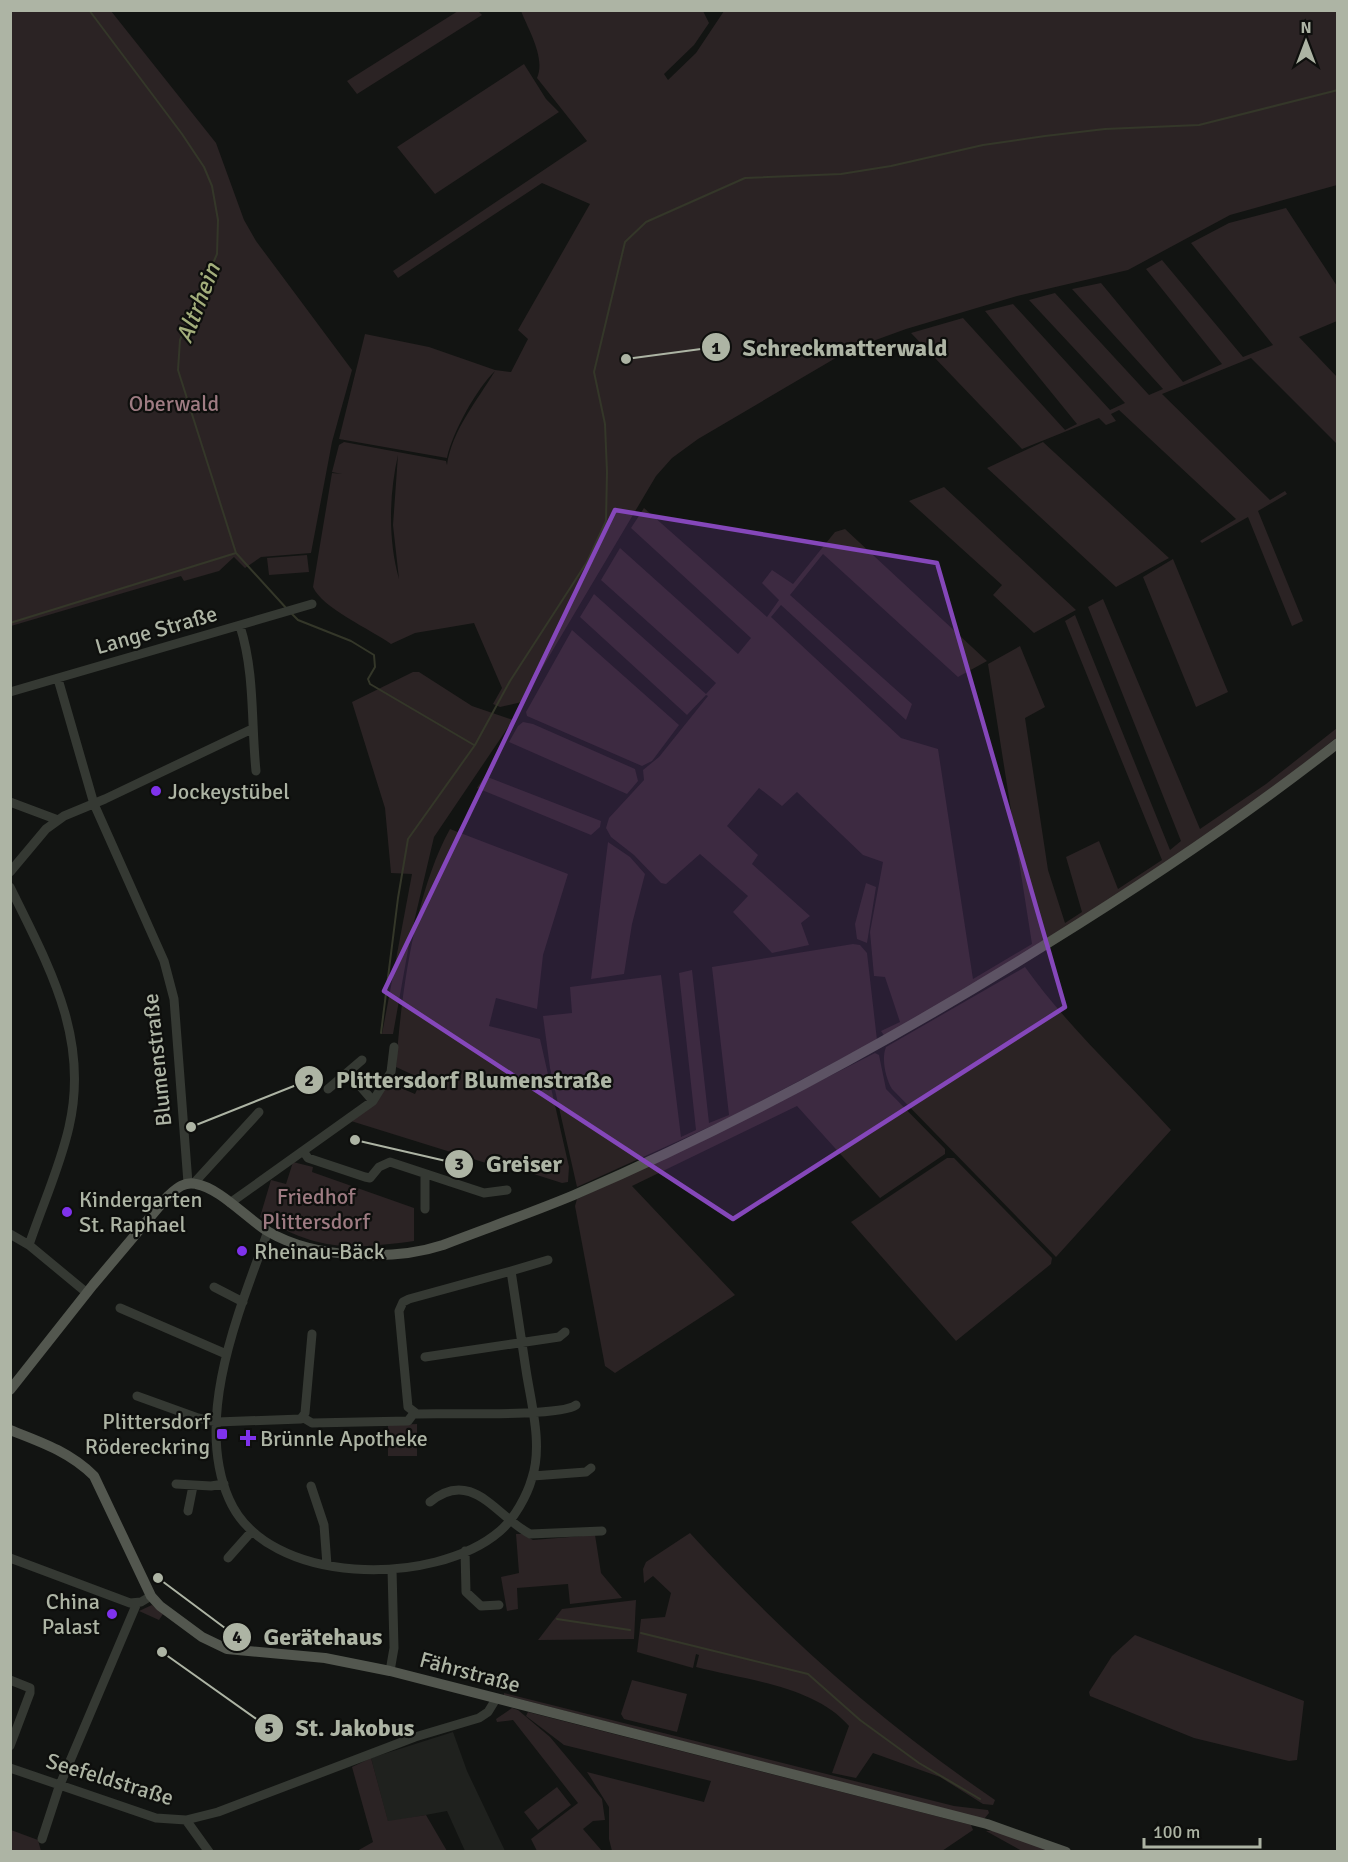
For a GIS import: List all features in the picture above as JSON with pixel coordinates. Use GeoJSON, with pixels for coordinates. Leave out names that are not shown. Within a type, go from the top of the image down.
{"type":"FeatureCollection","features":[{"type":"Feature","properties":{"kind":"main road"},"geometry":{"type":"LineString","coordinates":[[10,1390],[168,1196],[191,1183],[207,1188],[268,1231],[305,1245],[347,1254],[382,1257],[424,1251],[588,1188],[698,1138],[815,1080],[951,1003],[1157,874],[1338,743]]}},
{"type":"Feature","properties":{"kind":"main road","name":"Fährstraße"},"geometry":{"type":"LineString","coordinates":[[10,1430],[56,1448],[80,1462],[94,1476],[151,1596],[175,1618],[202,1637],[227,1649],[325,1658],[390,1671],[987,1824],[1066,1851]]}},
{"type":"Feature","properties":{"kind":"street","name":"Lange Straße"},"geometry":{"type":"LineString","coordinates":[[10,693],[312,604]]}},
{"type":"Feature","properties":{"kind":"street"},"geometry":{"type":"LineString","coordinates":[[240,626],[252,680],[252,729],[256,771]]}},
{"type":"Feature","properties":{"kind":"street","name":"Blumenstraße"},"geometry":{"type":"LineString","coordinates":[[58,679],[94,804],[164,961],[174,999],[191,1183]]}},
{"type":"Feature","properties":{"kind":"street"},"geometry":{"type":"LineString","coordinates":[[10,872],[46,829],[58,820],[252,729]]}},
{"type":"Feature","properties":{"kind":"street"},"geometry":{"type":"LineString","coordinates":[[10,802],[58,820]]}},
{"type":"Feature","properties":{"kind":"street"},"geometry":{"type":"LineString","coordinates":[[10,887],[58,987],[66,1015],[74,1069],[69,1128],[29,1245]]}},
{"type":"Feature","properties":{"kind":"street"},"geometry":{"type":"LineString","coordinates":[[230,1203],[373,1101],[391,1072],[394,1047]]}},
{"type":"Feature","properties":{"kind":"street"},"geometry":{"type":"LineString","coordinates":[[328,1089],[362,1060]]}},
{"type":"Feature","properties":{"kind":"street"},"geometry":{"type":"LineString","coordinates":[[348,1072],[373,1101]]}},
{"type":"Feature","properties":{"kind":"street"},"geometry":{"type":"LineString","coordinates":[[191,1183],[258,1112]]}},
{"type":"Feature","properties":{"kind":"street"},"geometry":{"type":"LineString","coordinates":[[303,1151],[308,1158],[365,1178],[370,1178],[379,1167],[390,1162],[484,1193],[507,1190]]}},
{"type":"Feature","properties":{"kind":"street"},"geometry":{"type":"LineString","coordinates":[[425,1174],[425,1209]]}},
{"type":"Feature","properties":{"kind":"street"},"geometry":{"type":"LineString","coordinates":[[268,1231],[226,1354],[221,1376],[217,1422],[224,1484],[237,1513],[252,1531],[279,1550],[356,1570],[426,1565],[465,1551],[495,1535],[510,1519],[525,1497],[533,1476],[536,1449],[511,1271]]}},
{"type":"Feature","properties":{"kind":"street"},"geometry":{"type":"LineString","coordinates":[[10,1234],[29,1245],[87,1293]]}},
{"type":"Feature","properties":{"kind":"street"},"geometry":{"type":"LineString","coordinates":[[548,1260],[403,1302],[399,1311],[408,1407],[414,1413],[532,1411],[570,1409],[576,1405]]}},
{"type":"Feature","properties":{"kind":"street"},"geometry":{"type":"LineString","coordinates":[[214,1287],[243,1302]]}},
{"type":"Feature","properties":{"kind":"street"},"geometry":{"type":"LineString","coordinates":[[120,1308],[226,1354]]}},
{"type":"Feature","properties":{"kind":"street"},"geometry":{"type":"LineString","coordinates":[[425,1357],[522,1344],[559,1337],[565,1332]]}},
{"type":"Feature","properties":{"kind":"street"},"geometry":{"type":"LineString","coordinates":[[137,1396],[198,1418],[217,1422],[295,1421],[305,1413],[312,1334]]}},
{"type":"Feature","properties":{"kind":"street"},"geometry":{"type":"LineString","coordinates":[[302,1417],[312,1423],[397,1422],[408,1421],[414,1413]]}},
{"type":"Feature","properties":{"kind":"street"},"geometry":{"type":"LineString","coordinates":[[533,1476],[586,1472],[591,1468]]}},
{"type":"Feature","properties":{"kind":"street"},"geometry":{"type":"LineString","coordinates":[[176,1484],[193,1486],[224,1484]]}},
{"type":"Feature","properties":{"kind":"street"},"geometry":{"type":"LineString","coordinates":[[188,1511],[193,1486]]}},
{"type":"Feature","properties":{"kind":"street"},"geometry":{"type":"LineString","coordinates":[[311,1486],[324,1526],[327,1564]]}},
{"type":"Feature","properties":{"kind":"street"},"geometry":{"type":"LineString","coordinates":[[429,1502],[448,1491],[461,1490],[487,1499],[530,1534],[602,1531]]}},
{"type":"Feature","properties":{"kind":"street"},"geometry":{"type":"LineString","coordinates":[[228,1558],[252,1531]]}},
{"type":"Feature","properties":{"kind":"street"},"geometry":{"type":"LineString","coordinates":[[465,1551],[466,1592],[481,1606],[499,1605]]}},
{"type":"Feature","properties":{"kind":"street"},"geometry":{"type":"LineString","coordinates":[[10,1558],[130,1603],[137,1603],[151,1596]]}},
{"type":"Feature","properties":{"kind":"street"},"geometry":{"type":"LineString","coordinates":[[390,1671],[394,1648],[392,1569]]}},
{"type":"Feature","properties":{"kind":"street"},"geometry":{"type":"LineString","coordinates":[[42,1839],[59,1787],[137,1603]]}},
{"type":"Feature","properties":{"kind":"street"},"geometry":{"type":"LineString","coordinates":[[10,1680],[30,1689],[10,1746]]}},
{"type":"Feature","properties":{"kind":"street","name":"Seefeldstraße"},"geometry":{"type":"LineString","coordinates":[[10,1768],[59,1787],[156,1818],[186,1820],[218,1812],[415,1737],[479,1718],[488,1712],[496,1699]]}},
{"type":"Feature","properties":{"kind":"street"},"geometry":{"type":"LineString","coordinates":[[186,1820],[208,1851]]}},
{"type":"Feature","properties":{"kind":"highlighted area"},"geometry":{"type":"Polygon","coordinates":[[[615,510],[937,563],[1065,1007],[733,1219],[384,991],[615,510]]]}},
{"type":"Feature","properties":{"kind":"shaded area"},"geometry":{"type":"Polygon","coordinates":[[[453,1732],[467,1771],[505,1851],[465,1851],[447,1811],[388,1822],[371,1758],[453,1732]]]}},
{"type":"Feature","properties":{"kind":"green space","name":"Oberwald"},"geometry":{"type":"Polygon","coordinates":[[[11,10],[111,11],[216,143],[244,220],[256,241],[352,370],[332,442],[311,553],[261,557],[245,568],[234,557],[219,571],[184,581],[181,576],[11,626],[11,10]]]}},
{"type":"Feature","properties":{"kind":"green space"},"geometry":{"type":"Polygon","coordinates":[[[458,11],[478,11],[482,15],[357,94],[347,81],[458,11]]]}},
{"type":"Feature","properties":{"kind":"green space"},"geometry":{"type":"Polygon","coordinates":[[[521,11],[703,11],[709,23],[694,45],[664,74],[668,80],[696,53],[724,11],[1337,11],[1337,185],[1230,215],[1128,270],[1017,296],[906,329],[851,349],[698,439],[672,458],[656,476],[522,702],[500,707],[493,704],[502,688],[474,623],[415,633],[391,644],[326,603],[313,587],[332,473],[342,474],[332,472],[339,445],[344,442],[446,461],[447,465],[460,428],[495,371],[466,412],[454,436],[447,458],[339,439],[365,334],[429,347],[495,370],[511,372],[528,339],[518,330],[590,204],[542,183],[398,278],[393,271],[587,141],[537,78],[538,53],[521,11]],[[398,455],[393,485],[391,533],[399,579],[393,525],[398,455]]]}},
{"type":"Feature","properties":{"kind":"green space"},"geometry":{"type":"Polygon","coordinates":[[[524,64],[546,99],[559,112],[435,194],[397,147],[524,64]]]}},
{"type":"Feature","properties":{"kind":"green space"},"geometry":{"type":"Polygon","coordinates":[[[1286,208],[1337,286],[1337,321],[1299,337],[1337,377],[1337,444],[1251,358],[1162,394],[1270,500],[1285,491],[1287,494],[1258,511],[1303,621],[1292,626],[1248,517],[1202,543],[1200,541],[1236,519],[1119,410],[1111,414],[1116,421],[1106,425],[1099,418],[1022,449],[911,333],[963,318],[1065,430],[1077,424],[985,311],[1013,304],[1110,410],[1125,403],[1029,300],[1055,293],[1149,395],[1163,389],[1072,289],[1101,283],[1183,382],[1222,364],[1146,269],[1162,260],[1243,357],[1273,345],[1191,243],[1229,223],[1286,208]]]}},
{"type":"Feature","properties":{"kind":"green space"},"geometry":{"type":"Polygon","coordinates":[[[1043,442],[1169,558],[1116,587],[987,468],[1043,442]]]}},
{"type":"Feature","properties":{"kind":"green space"},"geometry":{"type":"Polygon","coordinates":[[[944,487],[1076,610],[1034,633],[993,595],[1002,585],[909,501],[944,487]]]}},
{"type":"Feature","properties":{"kind":"green space"},"geometry":{"type":"Polygon","coordinates":[[[644,508],[767,617],[779,600],[762,583],[772,570],[793,584],[835,532],[845,529],[987,661],[958,677],[823,554],[790,595],[912,704],[906,720],[781,605],[771,617],[901,738],[938,749],[973,979],[1032,944],[988,664],[1020,646],[1045,707],[1025,718],[1048,870],[1065,923],[1082,912],[1066,857],[1099,841],[1118,889],[1162,860],[1065,621],[1075,615],[1170,850],[1181,841],[1088,607],[1103,599],[1200,829],[1266,784],[1337,728],[1337,737],[1229,819],[1117,896],[885,1037],[881,1031],[900,1022],[885,977],[874,976],[870,932],[883,862],[863,855],[797,792],[782,806],[759,788],[727,826],[758,855],[752,864],[810,916],[801,923],[809,945],[772,953],[733,912],[748,896],[700,854],[666,884],[661,883],[634,855],[611,837],[606,828],[609,818],[644,780],[643,770],[659,757],[708,696],[706,695],[687,715],[580,617],[594,594],[706,694],[716,683],[601,580],[620,548],[738,654],[751,638],[631,528],[644,508]]]}},
{"type":"Feature","properties":{"kind":"green space"},"geometry":{"type":"Polygon","coordinates":[[[307,555],[309,572],[269,575],[267,558],[307,555]]]}},
{"type":"Feature","properties":{"kind":"green space"},"geometry":{"type":"Polygon","coordinates":[[[1173,559],[1228,692],[1196,707],[1143,577],[1173,559]]]}},
{"type":"Feature","properties":{"kind":"green space"},"geometry":{"type":"Polygon","coordinates":[[[572,630],[679,725],[652,761],[642,766],[527,716],[526,712],[572,630]]]}},
{"type":"Feature","properties":{"kind":"green space"},"geometry":{"type":"Polygon","coordinates":[[[413,672],[419,672],[472,706],[513,720],[434,837],[410,939],[393,1034],[382,1034],[412,874],[391,873],[385,808],[352,702],[413,672]]]}},
{"type":"Feature","properties":{"kind":"green space"},"geometry":{"type":"Polygon","coordinates":[[[523,722],[533,724],[635,769],[638,781],[627,794],[509,742],[518,726],[523,722]]]}},
{"type":"Feature","properties":{"kind":"green space"},"geometry":{"type":"Polygon","coordinates":[[[485,776],[601,821],[600,827],[591,835],[477,788],[485,776]]]}},
{"type":"Feature","properties":{"kind":"green space"},"geometry":{"type":"Polygon","coordinates":[[[450,829],[568,874],[543,955],[537,1009],[496,998],[489,1026],[540,1039],[569,1167],[568,1182],[562,1183],[518,1169],[515,1172],[351,1121],[389,1083],[415,1094],[422,1079],[396,1067],[402,1008],[419,913],[438,854],[450,829]]]}},
{"type":"Feature","properties":{"kind":"green space"},"geometry":{"type":"Polygon","coordinates":[[[608,842],[630,857],[645,874],[632,924],[624,974],[591,979],[608,842]]]}},
{"type":"Feature","properties":{"kind":"green space"},"geometry":{"type":"Polygon","coordinates":[[[866,883],[876,887],[867,943],[857,939],[855,924],[866,883]]]}},
{"type":"Feature","properties":{"kind":"green space"},"geometry":{"type":"Polygon","coordinates":[[[853,944],[860,945],[867,953],[877,1040],[729,1118],[577,1187],[550,1068],[543,1016],[572,1013],[570,987],[661,975],[681,1137],[696,1130],[679,973],[692,970],[709,1123],[729,1115],[712,967],[853,944]]]}},
{"type":"Feature","properties":{"kind":"green space"},"geometry":{"type":"Polygon","coordinates":[[[1025,967],[1059,1010],[1171,1130],[1056,1257],[892,1089],[884,1063],[886,1047],[1025,967]]]}},
{"type":"Feature","properties":{"kind":"green space"},"geometry":{"type":"Polygon","coordinates":[[[875,1053],[879,1055],[886,1089],[945,1149],[945,1154],[880,1198],[797,1106],[632,1186],[735,1295],[615,1373],[605,1366],[575,1206],[577,1199],[700,1142],[875,1053]]]}},
{"type":"Feature","properties":{"kind":"green space"},"geometry":{"type":"Polygon","coordinates":[[[947,1158],[954,1158],[1052,1258],[1051,1264],[956,1341],[851,1222],[947,1158]]]}},
{"type":"Feature","properties":{"kind":"green space","name":"Friedhof Plittersdorf"},"geometry":{"type":"Polygon","coordinates":[[[293,1162],[313,1167],[312,1172],[414,1208],[414,1241],[370,1246],[334,1245],[300,1236],[260,1217],[271,1180],[286,1184],[293,1162]]]}},
{"type":"Feature","properties":{"kind":"green space"},"geometry":{"type":"Polygon","coordinates":[[[417,1424],[417,1456],[388,1456],[388,1425],[417,1424]]]}},
{"type":"Feature","properties":{"kind":"green space"},"geometry":{"type":"Polygon","coordinates":[[[690,1533],[797,1642],[913,1740],[995,1800],[993,1805],[983,1804],[940,1777],[873,1753],[856,1778],[832,1773],[849,1726],[818,1702],[778,1686],[696,1667],[699,1655],[696,1654],[693,1668],[637,1652],[641,1619],[665,1617],[671,1593],[653,1576],[644,1583],[643,1569],[646,1562],[690,1533]]]}},
{"type":"Feature","properties":{"kind":"green space"},"geometry":{"type":"Polygon","coordinates":[[[516,1534],[522,1534],[533,1540],[595,1535],[601,1573],[622,1598],[570,1604],[568,1584],[517,1588],[518,1609],[507,1611],[501,1577],[519,1573],[516,1534]]]}},
{"type":"Feature","properties":{"kind":"green space"},"geometry":{"type":"Polygon","coordinates":[[[636,1600],[634,1639],[538,1640],[562,1609],[636,1600]]]}},
{"type":"Feature","properties":{"kind":"green space"},"geometry":{"type":"Polygon","coordinates":[[[152,1605],[163,1614],[159,1620],[139,1611],[152,1605]]]}},
{"type":"Feature","properties":{"kind":"green space"},"geometry":{"type":"Polygon","coordinates":[[[1135,1635],[1304,1701],[1297,1760],[1289,1761],[1194,1738],[1090,1696],[1089,1692],[1112,1656],[1135,1635]]]}},
{"type":"Feature","properties":{"kind":"green space"},"geometry":{"type":"Polygon","coordinates":[[[632,1680],[687,1694],[677,1732],[624,1719],[621,1714],[632,1680]]]}},
{"type":"Feature","properties":{"kind":"green space"},"geometry":{"type":"Polygon","coordinates":[[[504,1693],[954,1806],[988,1810],[989,1813],[984,1819],[504,1695],[504,1693]]]}},
{"type":"Feature","properties":{"kind":"green space"},"geometry":{"type":"Polygon","coordinates":[[[512,1708],[518,1710],[550,1737],[602,1799],[605,1820],[593,1821],[583,1829],[602,1851],[537,1851],[531,1839],[578,1803],[513,1720],[497,1722],[496,1719],[512,1708]]]}},
{"type":"Feature","properties":{"kind":"green space"},"geometry":{"type":"Polygon","coordinates":[[[528,1712],[971,1825],[973,1830],[942,1851],[612,1851],[609,1839],[609,1807],[587,1772],[704,1802],[711,1781],[564,1745],[526,1716],[528,1712]]]}},
{"type":"Feature","properties":{"kind":"green space"},"geometry":{"type":"Polygon","coordinates":[[[371,1758],[388,1821],[426,1815],[447,1851],[357,1851],[373,1842],[352,1767],[371,1758]]]}},
{"type":"Feature","properties":{"kind":"green space"},"geometry":{"type":"Polygon","coordinates":[[[557,1787],[571,1805],[538,1830],[524,1812],[557,1787]]]}},
{"type":"Feature","properties":{"kind":"green space"},"geometry":{"type":"Polygon","coordinates":[[[11,1830],[38,1840],[41,1851],[11,1852],[11,1830]]]}},
{"type":"Feature","properties":{"kind":"green space"},"geometry":{"type":"Polygon","coordinates":[[[986,1831],[993,1831],[1059,1851],[1022,1851],[986,1831]]]}},
{"type":"Feature","properties":{"kind":"waterway","name":"Altrhein"},"geometry":{"type":"LineString","coordinates":[[89,10],[182,134],[204,167],[212,186],[218,220],[217,254],[180,340],[178,370],[236,553],[287,609]]}},
{"type":"Feature","properties":{"kind":"waterway"},"geometry":{"type":"LineString","coordinates":[[381,1033],[408,839],[475,745],[510,681],[587,562],[606,521],[605,424],[594,372],[625,242],[646,222],[745,178],[841,174],[891,166],[983,145],[1045,136],[1105,129],[1199,125],[1338,90]]}},
{"type":"Feature","properties":{"kind":"waterway"},"geometry":{"type":"LineString","coordinates":[[10,623],[236,553]]}},
{"type":"Feature","properties":{"kind":"waterway"},"geometry":{"type":"LineString","coordinates":[[291,613],[298,620],[351,641],[374,655],[375,667],[368,679],[370,684],[474,745]]}},
{"type":"Feature","properties":{"kind":"waterway"},"geometry":{"type":"LineString","coordinates":[[557,1619],[630,1630]]}},
{"type":"Feature","properties":{"kind":"waterway"},"geometry":{"type":"LineString","coordinates":[[641,1633],[808,1674],[860,1720],[919,1763],[980,1799]]}},
{"type":"Feature","properties":{"kind":"place","name":"Schreckmatterwald"},"geometry":{"type":"Point","coordinates":[626,359]}},
{"type":"Feature","properties":{"kind":"place","name":"Jockeystübel"},"geometry":{"type":"Point","coordinates":[156,791]}},
{"type":"Feature","properties":{"kind":"place","name":"Plittersdorf Blumenstraße"},"geometry":{"type":"Point","coordinates":[191,1127]}},
{"type":"Feature","properties":{"kind":"place","name":"Greiser"},"geometry":{"type":"Point","coordinates":[355,1140]}},
{"type":"Feature","properties":{"kind":"place","name":"Kindergarten St. Raphael"},"geometry":{"type":"Point","coordinates":[67,1212]}},
{"type":"Feature","properties":{"kind":"place","name":"Rheinau-Bäck"},"geometry":{"type":"Point","coordinates":[242,1251]}},
{"type":"Feature","properties":{"kind":"place","name":"Plittersdorf Rödereckring"},"geometry":{"type":"Point","coordinates":[222,1434]}},
{"type":"Feature","properties":{"kind":"place","name":"Brünnle Apotheke"},"geometry":{"type":"Point","coordinates":[248,1438]}},
{"type":"Feature","properties":{"kind":"place","name":"Gerätehaus"},"geometry":{"type":"Point","coordinates":[158,1578]}},
{"type":"Feature","properties":{"kind":"place","name":"China Palast"},"geometry":{"type":"Point","coordinates":[112,1614]}},
{"type":"Feature","properties":{"kind":"place","name":"St. Jakobus"},"geometry":{"type":"Point","coordinates":[162,1652]}}]}
